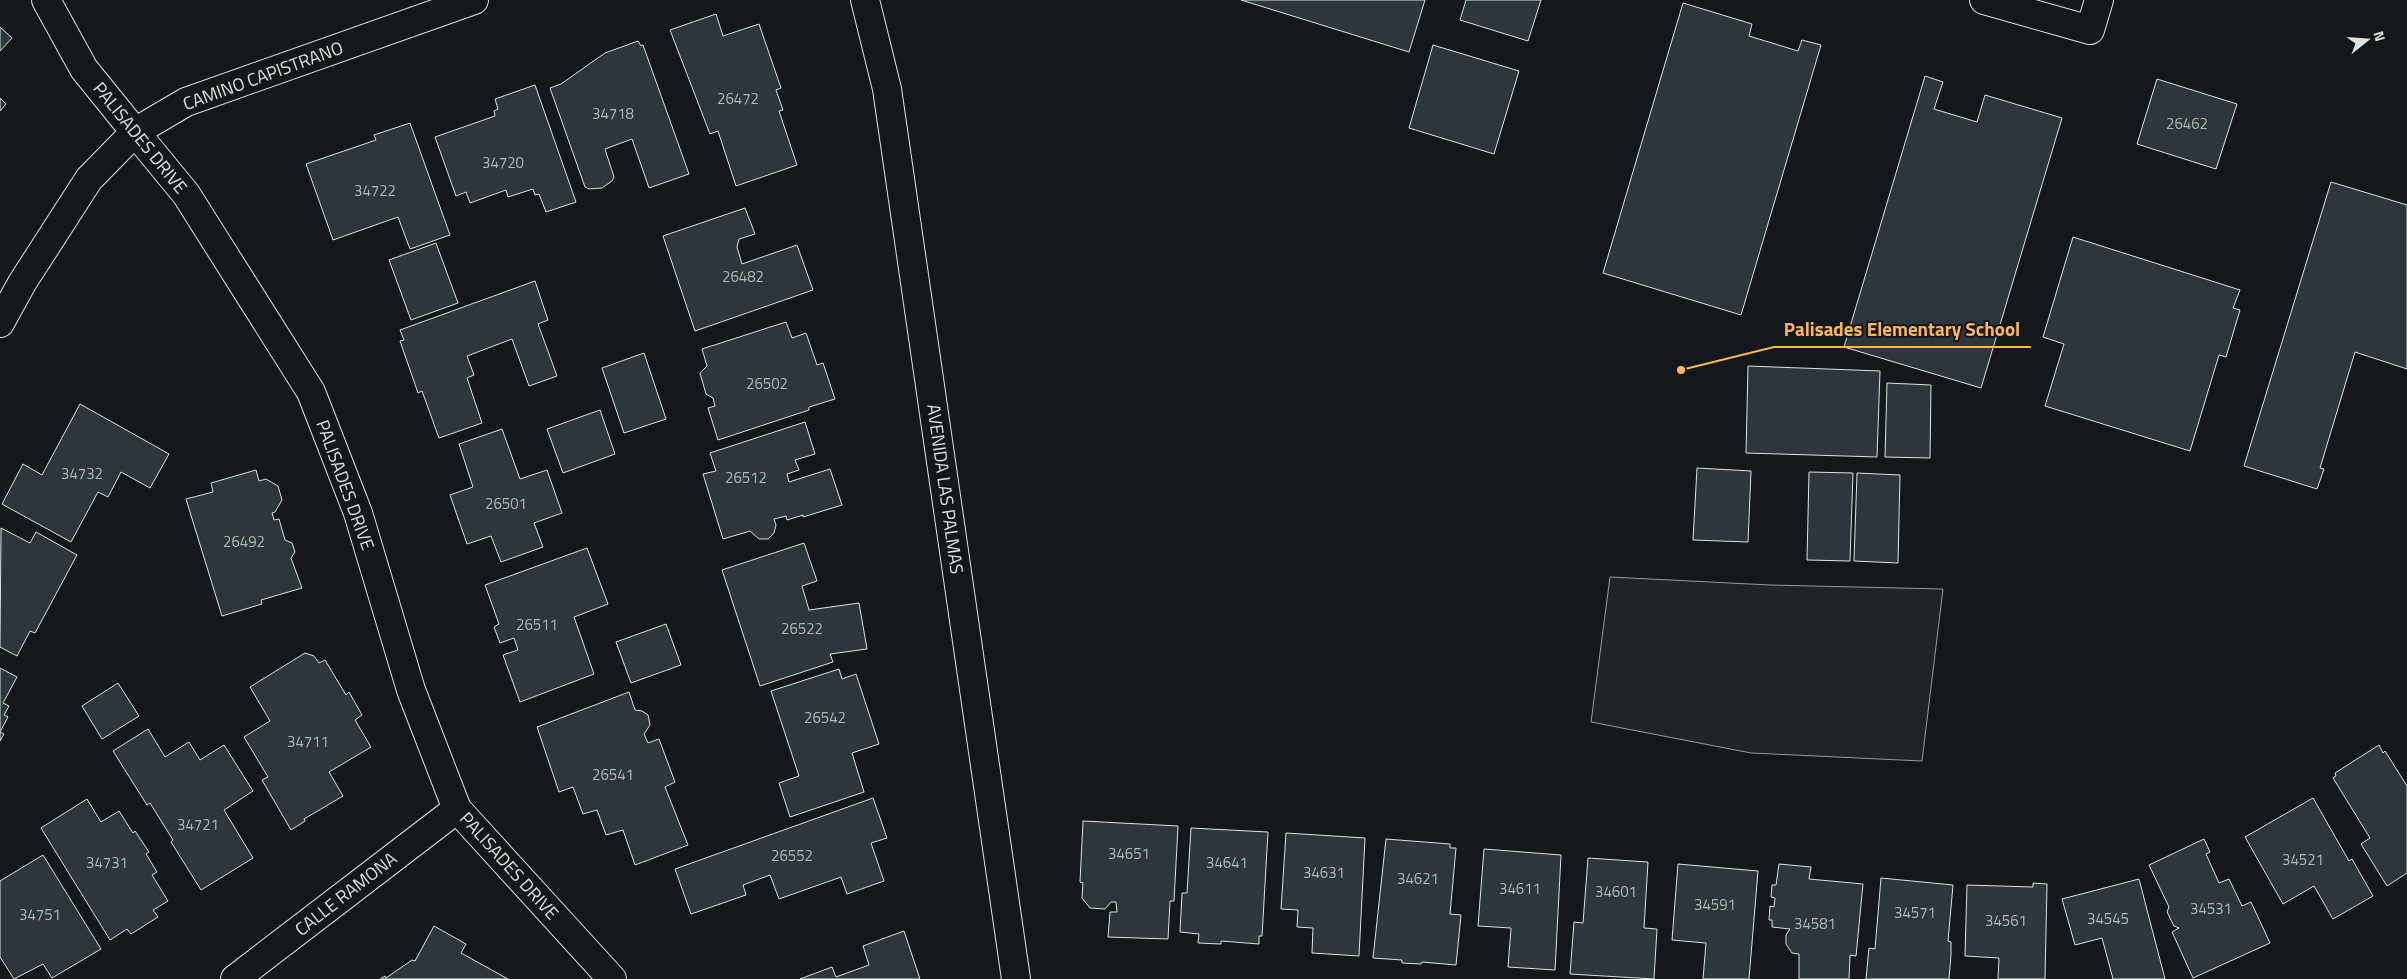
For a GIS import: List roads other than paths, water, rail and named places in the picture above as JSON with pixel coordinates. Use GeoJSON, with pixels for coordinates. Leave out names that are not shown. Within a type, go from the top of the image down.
{"type":"FeatureCollection","features":[{"type":"Feature","properties":{"kind":"street","name":"PALISADES DRIVE"},"geometry":{"type":"LineString","coordinates":[[46,0],[84,69],[186,194],[311,392],[358,513],[411,690],[457,809],[612,979]]}},
{"type":"Feature","properties":{"kind":"street","name":"CAMINO CAPISTRANO"},"geometry":{"type":"LineString","coordinates":[[0,323],[22,283],[89,179],[135,132],[186,102],[474,0]]}},
{"type":"Feature","properties":{"kind":"street","name":"AVENIDA LAS PALMAS"},"geometry":{"type":"LineString","coordinates":[[864,0],[887,89],[1016,979]]}},
{"type":"Feature","properties":{"kind":"street"},"geometry":{"type":"LineString","coordinates":[[1984,0],[2090,30],[2099,0]]}},
{"type":"Feature","properties":{"kind":"street","name":"CALLE RAMONA"},"geometry":{"type":"LineString","coordinates":[[235,979],[457,809]]}},
{"type":"Feature","properties":{"kind":"place","name":"Palisades Elementary School"},"geometry":{"type":"Point","coordinates":[1681,370]}}]}
